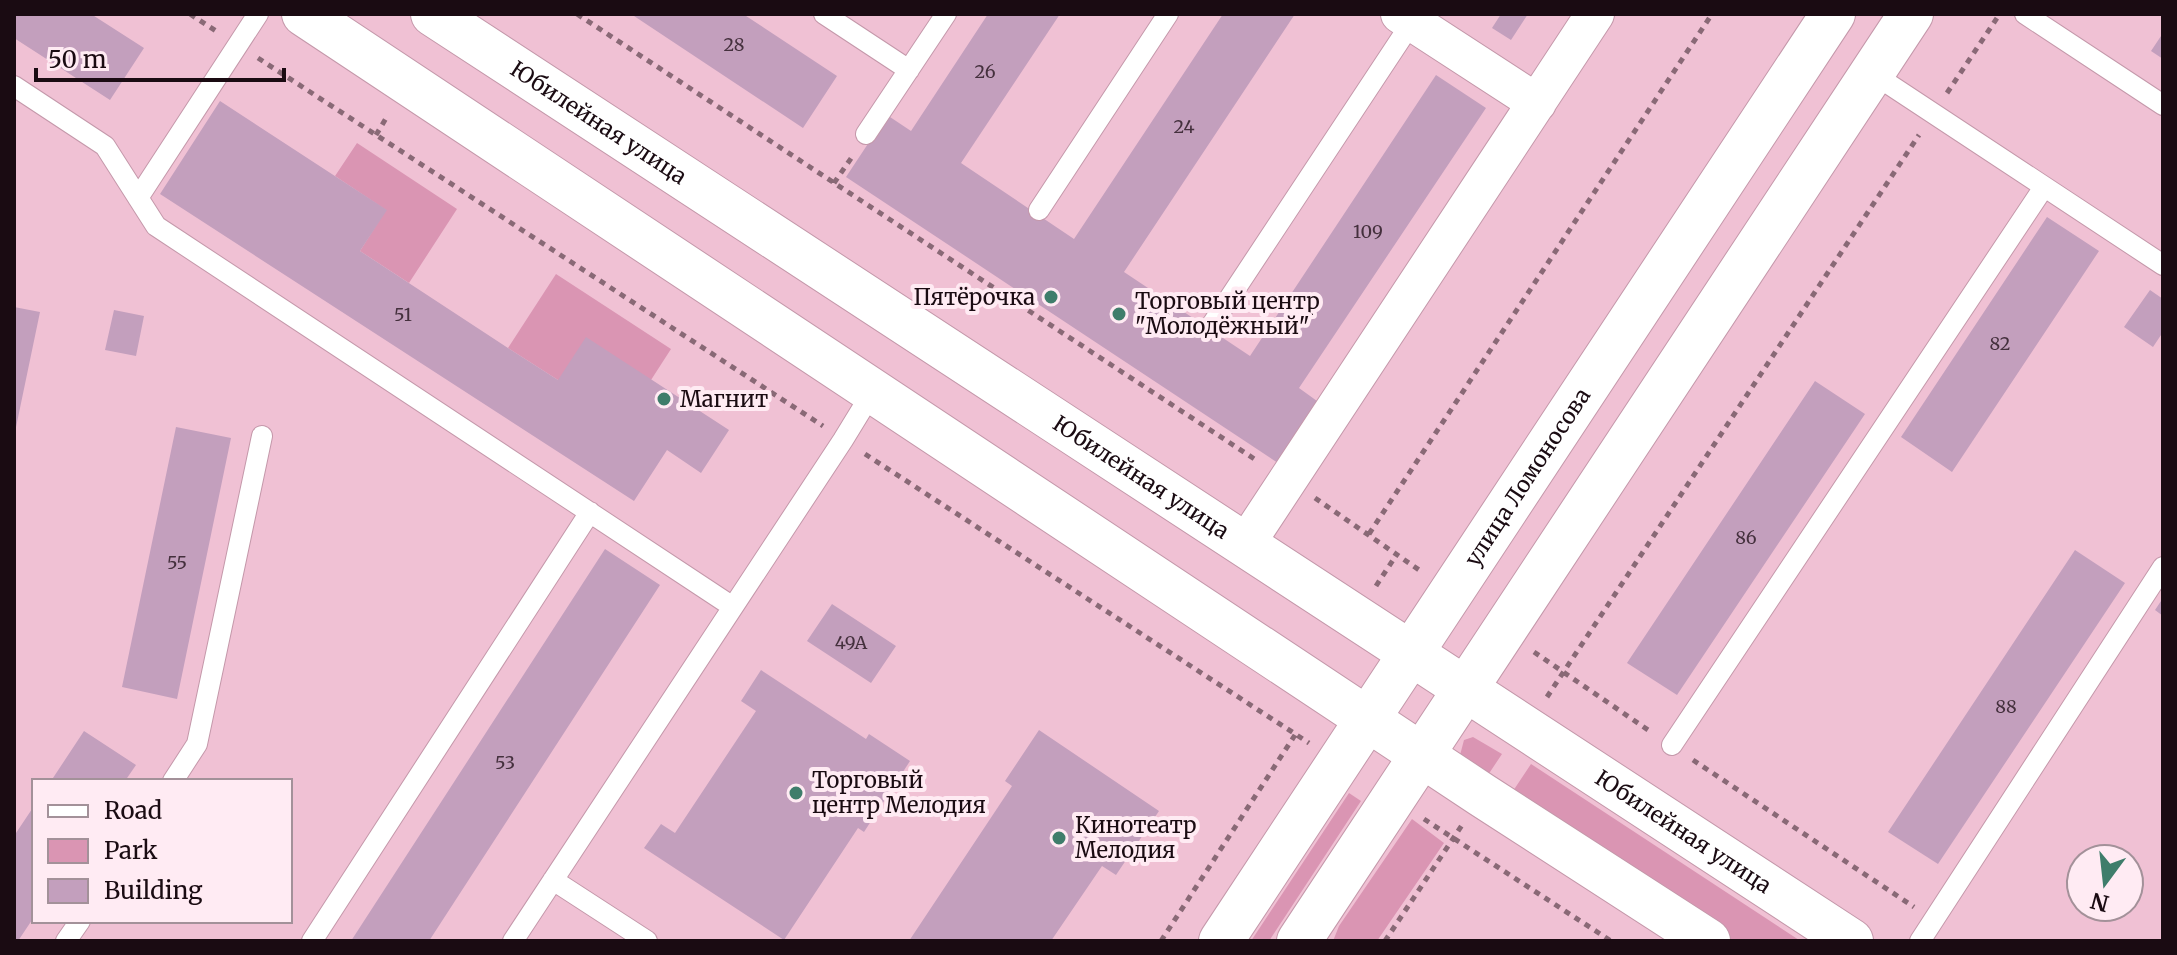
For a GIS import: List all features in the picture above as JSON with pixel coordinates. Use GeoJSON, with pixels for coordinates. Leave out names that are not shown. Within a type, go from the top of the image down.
{"type":"FeatureCollection","features":[{"type":"Feature","properties":{"kind":"main road"},"geometry":{"type":"LineString","coordinates":[[304,14],[1367,719],[1708,941]]}},
{"type":"Feature","properties":{"kind":"main road","name":"Юбилейная улица"},"geometry":{"type":"LineString","coordinates":[[433,14],[1851,941]]}},
{"type":"Feature","properties":{"kind":"main road","name":"улица Ломоносова"},"geometry":{"type":"LineString","coordinates":[[1221,941],[1833,14]]}},
{"type":"Feature","properties":{"kind":"main road"},"geometry":{"type":"LineString","coordinates":[[1299,941],[1911,14]]}},
{"type":"Feature","properties":{"kind":"street"},"geometry":{"type":"LineString","coordinates":[[1245,545],[1595,14]]}},
{"type":"Feature","properties":{"kind":"street"},"geometry":{"type":"LineString","coordinates":[[1406,18],[1537,103]]}},
{"type":"Feature","properties":{"kind":"lane"},"geometry":{"type":"LineString","coordinates":[[138,198],[258,14]]}},
{"type":"Feature","properties":{"kind":"lane"},"geometry":{"type":"LineString","coordinates":[[824,14],[909,70]]}},
{"type":"Feature","properties":{"kind":"lane"},"geometry":{"type":"LineString","coordinates":[[866,134],[946,14]]}},
{"type":"Feature","properties":{"kind":"lane"},"geometry":{"type":"LineString","coordinates":[[1039,210],[1168,14]]}},
{"type":"Feature","properties":{"kind":"lane"},"geometry":{"type":"LineString","coordinates":[[2025,14],[2163,105]]}},
{"type":"Feature","properties":{"kind":"lane"},"geometry":{"type":"LineString","coordinates":[[1209,329],[1406,18]]}},
{"type":"Feature","properties":{"kind":"lane"},"geometry":{"type":"LineString","coordinates":[[1872,73],[2163,265]]}},
{"type":"Feature","properties":{"kind":"lane"},"geometry":{"type":"LineString","coordinates":[[14,86],[105,146],[156,226],[733,607]]}},
{"type":"Feature","properties":{"kind":"lane"},"geometry":{"type":"LineString","coordinates":[[1672,745],[2044,187]]}},
{"type":"Feature","properties":{"kind":"lane"},"geometry":{"type":"LineString","coordinates":[[513,941],[873,391]]}},
{"type":"Feature","properties":{"kind":"lane"},"geometry":{"type":"LineString","coordinates":[[174,779],[197,744],[262,436]]}},
{"type":"Feature","properties":{"kind":"lane"},"geometry":{"type":"LineString","coordinates":[[312,941],[590,512]]}},
{"type":"Feature","properties":{"kind":"lane"},"geometry":{"type":"LineString","coordinates":[[1920,941],[2163,567]]}},
{"type":"Feature","properties":{"kind":"lane"},"geometry":{"type":"LineString","coordinates":[[553,880],[647,941]]}},
{"type":"Feature","properties":{"kind":"lane"},"geometry":{"type":"LineString","coordinates":[[66,941],[79,923]]}},
{"type":"Feature","properties":{"kind":"path"},"geometry":{"type":"LineString","coordinates":[[190,14],[1338,763]]}},
{"type":"Feature","properties":{"kind":"path"},"geometry":{"type":"LineString","coordinates":[[577,14],[1369,534],[1712,14]]}},
{"type":"Feature","properties":{"kind":"path"},"geometry":{"type":"LineString","coordinates":[[1933,920],[1563,673],[1999,14]]}},
{"type":"Feature","properties":{"kind":"path"},"geometry":{"type":"LineString","coordinates":[[1161,941],[1295,735]]}},
{"type":"Feature","properties":{"kind":"path"},"geometry":{"type":"LineString","coordinates":[[1393,798],[1611,941]]}},
{"type":"Feature","properties":{"kind":"green space"},"geometry":{"type":"Polygon","coordinates":[[[357,143],[457,209],[409,283],[360,251],[386,210],[335,176],[357,143]]]}},
{"type":"Feature","properties":{"kind":"green space"},"geometry":{"type":"Polygon","coordinates":[[[556,274],[671,349],[651,380],[558,380],[508,348],[556,274]]]}},
{"type":"Feature","properties":{"kind":"green space"},"geometry":{"type":"Polygon","coordinates":[[[1473,737],[1502,754],[1486,778],[1459,759],[1464,740],[1473,737]]]}},
{"type":"Feature","properties":{"kind":"green space"},"geometry":{"type":"Polygon","coordinates":[[[1531,764],[1801,941],[1732,941],[1509,797],[1531,764]]]}},
{"type":"Feature","properties":{"kind":"green space"},"geometry":{"type":"Polygon","coordinates":[[[1349,793],[1361,801],[1269,941],[1251,941],[1349,793]]]}},
{"type":"Feature","properties":{"kind":"green space"},"geometry":{"type":"Polygon","coordinates":[[[1412,819],[1444,843],[1377,941],[1333,941],[1339,926],[1412,819]]]}},
{"type":"Feature","properties":{"kind":"building"},"geometry":{"type":"Polygon","coordinates":[[[14,14],[91,14],[144,48],[110,100],[14,38],[14,14]]]}},
{"type":"Feature","properties":{"kind":"building"},"geometry":{"type":"Polygon","coordinates":[[[631,14],[743,14],[837,76],[803,128],[631,14]]]}},
{"type":"Feature","properties":{"kind":"building"},"geometry":{"type":"Polygon","coordinates":[[[988,14],[1060,14],[961,163],[1074,239],[1223,14],[1295,14],[1124,272],[1250,356],[1436,75],[1486,108],[1299,388],[1317,401],[1302,423],[1310,428],[1284,467],[846,177],[887,115],[911,131],[988,14]]]}},
{"type":"Feature","properties":{"kind":"building"},"geometry":{"type":"Polygon","coordinates":[[[1501,14],[1528,14],[1511,40],[1492,28],[1501,14]]]}},
{"type":"Feature","properties":{"kind":"building"},"geometry":{"type":"Polygon","coordinates":[[[2163,33],[2163,59],[2151,51],[2163,33]]]}},
{"type":"Feature","properties":{"kind":"building"},"geometry":{"type":"Polygon","coordinates":[[[220,101],[387,210],[360,251],[508,348],[558,380],[586,337],[729,430],[701,473],[667,450],[634,501],[160,194],[220,101]]]}},
{"type":"Feature","properties":{"kind":"building"},"geometry":{"type":"Polygon","coordinates":[[[2047,217],[2099,251],[1952,472],[1901,437],[2047,217]]]}},
{"type":"Feature","properties":{"kind":"building"},"geometry":{"type":"Polygon","coordinates":[[[2150,290],[2163,299],[2163,332],[2153,347],[2124,327],[2150,290]]]}},
{"type":"Feature","properties":{"kind":"building"},"geometry":{"type":"Polygon","coordinates":[[[14,307],[40,312],[15,432],[14,431],[14,307]]]}},
{"type":"Feature","properties":{"kind":"building"},"geometry":{"type":"Polygon","coordinates":[[[114,310],[144,316],[136,356],[105,350],[114,310]]]}},
{"type":"Feature","properties":{"kind":"building"},"geometry":{"type":"Polygon","coordinates":[[[1815,381],[1865,414],[1677,695],[1627,663],[1815,381]]]}},
{"type":"Feature","properties":{"kind":"building"},"geometry":{"type":"Polygon","coordinates":[[[176,427],[231,438],[177,699],[122,687],[176,427]]]}},
{"type":"Feature","properties":{"kind":"building"},"geometry":{"type":"Polygon","coordinates":[[[605,549],[660,585],[429,941],[351,941],[605,549]]]}},
{"type":"Feature","properties":{"kind":"building"},"geometry":{"type":"Polygon","coordinates":[[[2075,550],[2125,583],[1938,864],[1888,832],[2075,550]]]}},
{"type":"Feature","properties":{"kind":"building"},"geometry":{"type":"Polygon","coordinates":[[[2163,598],[2163,616],[2155,610],[2163,598]]]}},
{"type":"Feature","properties":{"kind":"building"},"geometry":{"type":"Polygon","coordinates":[[[832,604],[896,646],[871,683],[807,641],[832,604]]]}},
{"type":"Feature","properties":{"kind":"building","name":"Торговый центр Мелодия"},"geometry":{"type":"Polygon","coordinates":[[[761,670],[866,739],[869,734],[910,761],[864,832],[858,828],[784,940],[644,848],[661,824],[675,833],[756,711],[741,701],[761,670]]]}},
{"type":"Feature","properties":{"kind":"building","name":"Кинотеатр Мелодия"},"geometry":{"type":"Polygon","coordinates":[[[1039,730],[1159,811],[1116,875],[1102,866],[1051,941],[909,941],[1012,786],[1005,781],[1039,730]]]}},
{"type":"Feature","properties":{"kind":"building"},"geometry":{"type":"Polygon","coordinates":[[[84,731],[136,765],[126,779],[52,779],[84,731]]]}},
{"type":"Feature","properties":{"kind":"building"},"geometry":{"type":"Polygon","coordinates":[[[32,809],[32,920],[18,941],[14,941],[14,836],[32,809]]]}},
{"type":"Feature","properties":{"kind":"place","name":"Пятёрочка"},"geometry":{"type":"Point","coordinates":[1051,297]}},
{"type":"Feature","properties":{"kind":"place","name":"Торговый центр \"Молодёжный\""},"geometry":{"type":"Point","coordinates":[1119,314]}},
{"type":"Feature","properties":{"kind":"place","name":"Магнит"},"geometry":{"type":"Point","coordinates":[664,399]}},
{"type":"Feature","properties":{"kind":"place","name":"Торговый центр Мелодия"},"geometry":{"type":"Point","coordinates":[796,793]}},
{"type":"Feature","properties":{"kind":"place","name":"Кинотеатр Мелодия"},"geometry":{"type":"Point","coordinates":[1059,838]}}]}
